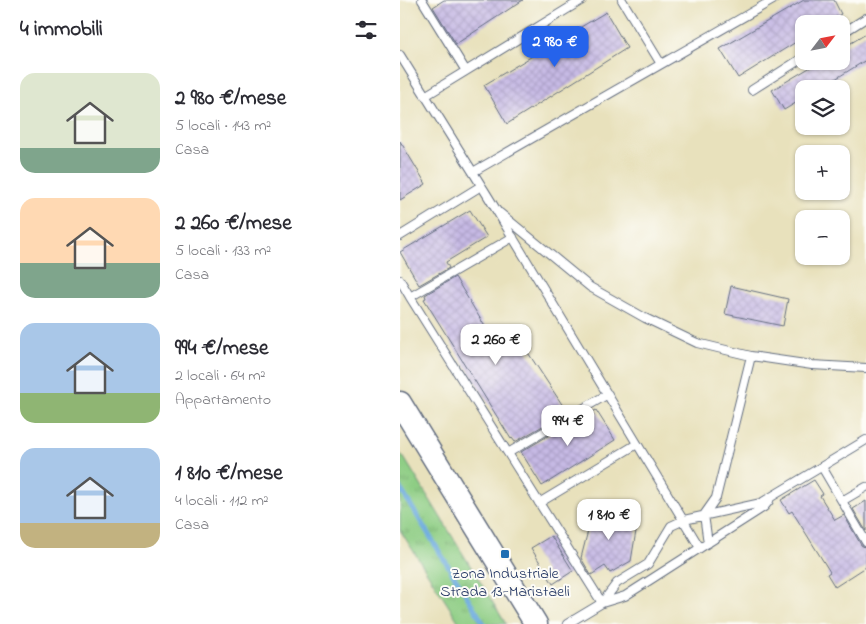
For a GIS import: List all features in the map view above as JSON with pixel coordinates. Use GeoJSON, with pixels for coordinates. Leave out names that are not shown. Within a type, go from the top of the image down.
{"type":"FeatureCollection","features":[{"type":"Feature","properties":{"kind":"street"},"geometry":{"type":"LineString","coordinates":[[400,403],[536,624]]}},
{"type":"Feature","properties":{"kind":"lane"},"geometry":{"type":"LineString","coordinates":[[422,0],[466,71]]}},
{"type":"Feature","properties":{"kind":"lane"},"geometry":{"type":"LineString","coordinates":[[426,96],[582,0]]}},
{"type":"Feature","properties":{"kind":"lane"},"geometry":{"type":"LineString","coordinates":[[622,0],[661,64]]}},
{"type":"Feature","properties":{"kind":"lane"},"geometry":{"type":"LineString","coordinates":[[473,172],[773,0]]}},
{"type":"Feature","properties":{"kind":"lane"},"geometry":{"type":"LineString","coordinates":[[850,28],[866,18]]}},
{"type":"Feature","properties":{"kind":"lane"},"geometry":{"type":"LineString","coordinates":[[400,55],[513,237],[700,548]]}},
{"type":"Feature","properties":{"kind":"lane"},"geometry":{"type":"LineString","coordinates":[[752,90],[795,63]]}},
{"type":"Feature","properties":{"kind":"lane"},"geometry":{"type":"LineString","coordinates":[[400,236],[481,186]]}},
{"type":"Feature","properties":{"kind":"lane"},"geometry":{"type":"LineString","coordinates":[[495,208],[590,287],[645,318],[696,343],[751,356],[812,365],[866,368]]}},
{"type":"Feature","properties":{"kind":"lane"},"geometry":{"type":"LineString","coordinates":[[410,297],[513,237]]}},
{"type":"Feature","properties":{"kind":"lane"},"geometry":{"type":"LineString","coordinates":[[400,280],[602,603]]}},
{"type":"Feature","properties":{"kind":"lane"},"geometry":{"type":"LineString","coordinates":[[708,543],[704,515],[716,498],[751,356]]}},
{"type":"Feature","properties":{"kind":"lane"},"geometry":{"type":"LineString","coordinates":[[508,453],[608,394]]}},
{"type":"Feature","properties":{"kind":"lane"},"geometry":{"type":"LineString","coordinates":[[602,603],[617,583],[648,564],[671,526],[684,520],[761,503],[866,440]]}},
{"type":"Feature","properties":{"kind":"lane"},"geometry":{"type":"LineString","coordinates":[[539,503],[637,444]]}},
{"type":"Feature","properties":{"kind":"lane"},"geometry":{"type":"LineString","coordinates":[[822,467],[866,542]]}},
{"type":"Feature","properties":{"kind":"lane"},"geometry":{"type":"LineString","coordinates":[[842,501],[866,487]]}},
{"type":"Feature","properties":{"kind":"lane"},"geometry":{"type":"LineString","coordinates":[[567,624],[602,603],[625,596],[764,507],[774,496]]}},
{"type":"Feature","properties":{"kind":"green space"},"geometry":{"type":"Polygon","coordinates":[[[400,454],[506,624],[460,624],[400,530],[400,454]]]}},
{"type":"Feature","properties":{"kind":"building"},"geometry":{"type":"Polygon","coordinates":[[[444,0],[523,0],[456,44],[433,7],[444,0]]]}},
{"type":"Feature","properties":{"kind":"building"},"geometry":{"type":"Polygon","coordinates":[[[804,0],[834,0],[841,14],[795,15],[795,43],[738,78],[720,49],[804,0]]]}},
{"type":"Feature","properties":{"kind":"building"},"geometry":{"type":"Polygon","coordinates":[[[606,12],[627,48],[507,124],[484,85],[606,12]]]}},
{"type":"Feature","properties":{"kind":"building"},"geometry":{"type":"Polygon","coordinates":[[[866,34],[866,60],[850,70],[850,44],[866,34]]]}},
{"type":"Feature","properties":{"kind":"building"},"geometry":{"type":"Polygon","coordinates":[[[806,70],[850,70],[834,80],[795,80],[795,103],[784,110],[772,90],[806,70]]]}},
{"type":"Feature","properties":{"kind":"building"},"geometry":{"type":"Polygon","coordinates":[[[400,141],[426,184],[400,200],[400,141]]]}},
{"type":"Feature","properties":{"kind":"building"},"geometry":{"type":"Polygon","coordinates":[[[470,210],[487,237],[446,262],[449,268],[419,285],[400,252],[470,210]]]}},
{"type":"Feature","properties":{"kind":"building"},"geometry":{"type":"Polygon","coordinates":[[[455,277],[501,353],[521,342],[567,412],[515,442],[511,439],[424,299],[426,298],[425,295],[455,277]]]}},
{"type":"Feature","properties":{"kind":"building"},"geometry":{"type":"Polygon","coordinates":[[[731,286],[788,299],[783,326],[725,314],[731,286]]]}},
{"type":"Feature","properties":{"kind":"building"},"geometry":{"type":"Polygon","coordinates":[[[596,410],[615,440],[542,486],[521,452],[573,421],[575,423],[596,410]]]}},
{"type":"Feature","properties":{"kind":"building"},"geometry":{"type":"Polygon","coordinates":[[[814,480],[823,494],[820,496],[835,520],[844,515],[861,545],[866,548],[866,567],[835,587],[827,574],[830,572],[792,511],[789,513],[781,500],[814,480]]]}},
{"type":"Feature","properties":{"kind":"building"},"geometry":{"type":"Polygon","coordinates":[[[866,501],[866,531],[853,509],[866,501]]]}},
{"type":"Feature","properties":{"kind":"building"},"geometry":{"type":"Polygon","coordinates":[[[594,507],[638,519],[631,561],[610,573],[605,566],[591,575],[581,558],[594,507]]]}},
{"type":"Feature","properties":{"kind":"building"},"geometry":{"type":"Polygon","coordinates":[[[551,536],[573,571],[553,584],[531,548],[551,536]]]}},
{"type":"Feature","properties":{"kind":"waterway"},"geometry":{"type":"LineString","coordinates":[[400,488],[484,624]]}},
{"type":"Feature","properties":{"kind":"place","name":"Zona Industriale Strada 13-Maristaeli"},"geometry":{"type":"Point","coordinates":[505,554]}}]}
